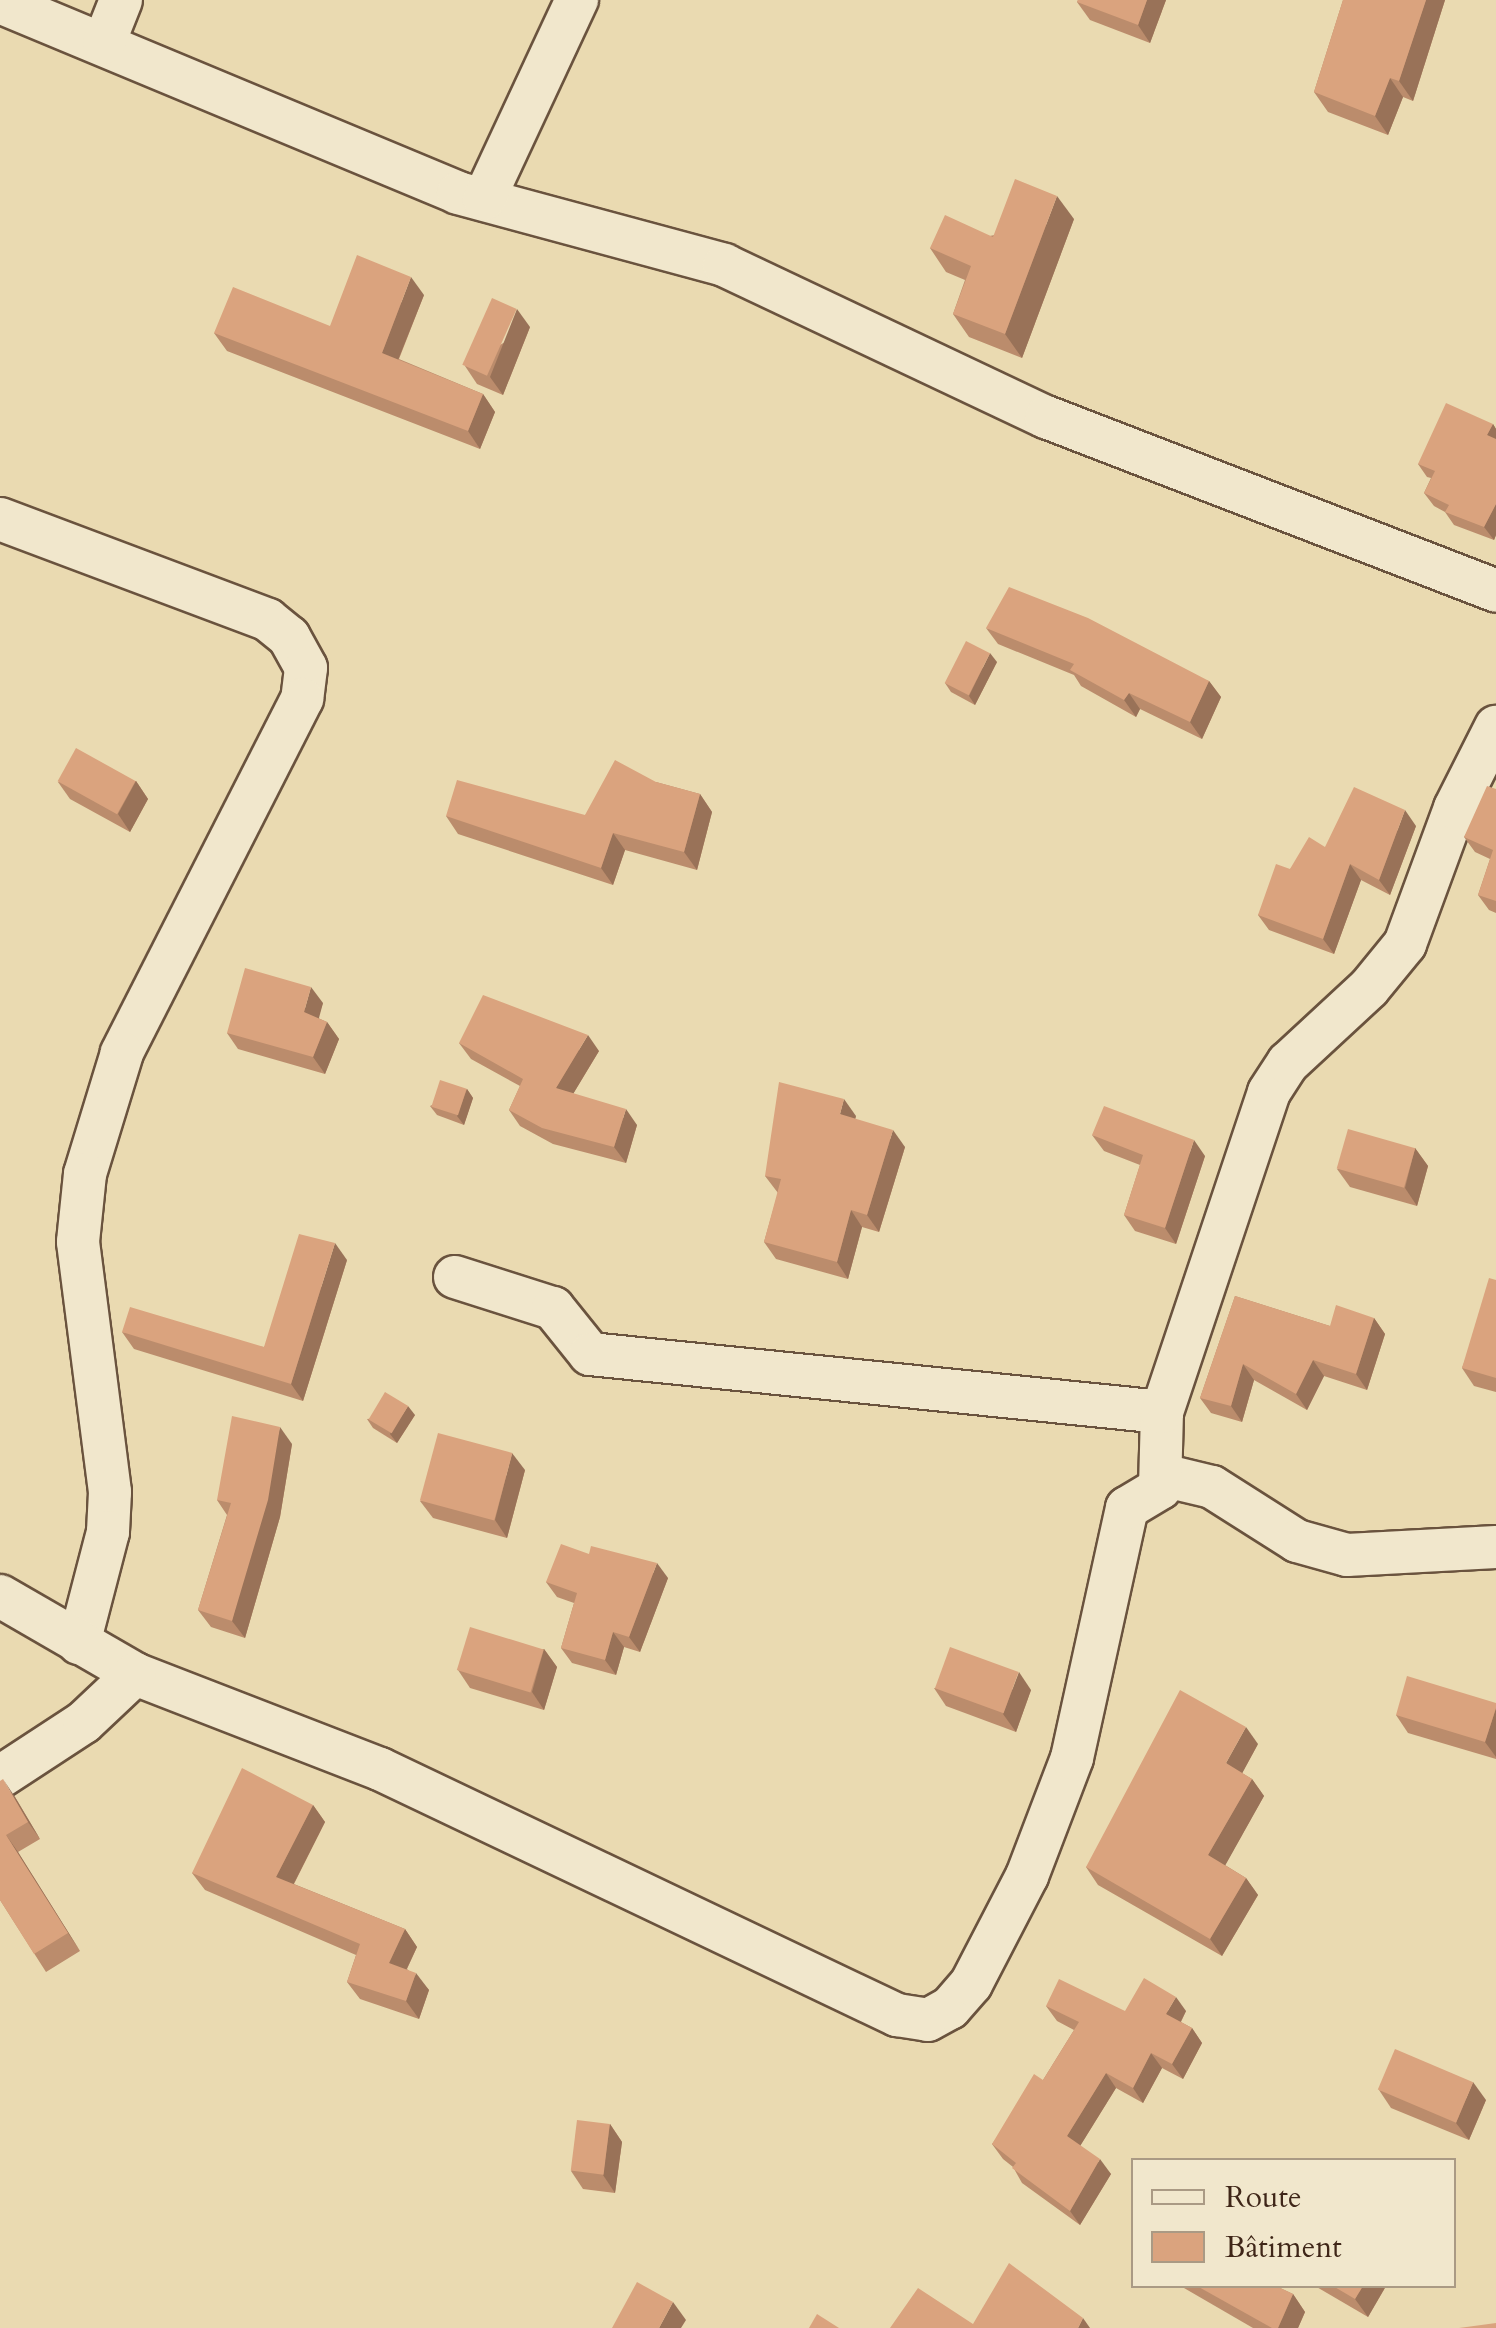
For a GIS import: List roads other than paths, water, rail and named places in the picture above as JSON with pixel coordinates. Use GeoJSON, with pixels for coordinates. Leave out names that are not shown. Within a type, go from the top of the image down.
{"type":"FeatureCollection","features":[{"type":"Feature","properties":{"kind":"street"},"geometry":{"type":"LineString","coordinates":[[104,43],[121,0]]}},
{"type":"Feature","properties":{"kind":"street"},"geometry":{"type":"LineString","coordinates":[[484,200],[577,0]]}},
{"type":"Feature","properties":{"kind":"street"},"geometry":{"type":"LineString","coordinates":[[0,2],[104,43],[249,108],[484,200],[724,265],[1046,417],[1496,591]]}},
{"type":"Feature","properties":{"kind":"street"},"geometry":{"type":"LineString","coordinates":[[0,518],[268,620],[289,638],[306,668],[302,699],[122,1053],[85,1174],[78,1242],[84,1322],[110,1492],[108,1532],[78,1643]]}},
{"type":"Feature","properties":{"kind":"street"},"geometry":{"type":"LineString","coordinates":[[1160,1488],[1162,1412],[1269,1092],[1288,1063],[1370,988],[1405,944],[1455,808],[1496,727]]}},
{"type":"Feature","properties":{"kind":"street"},"geometry":{"type":"LineString","coordinates":[[455,1277],[553,1308],[590,1354],[1162,1412]]}},
{"type":"Feature","properties":{"kind":"street"},"geometry":{"type":"LineString","coordinates":[[1160,1488],[1162,1475],[1212,1487],[1297,1541],[1346,1556],[1496,1547]]}},
{"type":"Feature","properties":{"kind":"street"},"geometry":{"type":"LineString","coordinates":[[0,1596],[135,1674],[380,1769],[897,2014],[928,2020],[971,1984],[1027,1876],[1072,1758],[1127,1508],[1160,1488]]}},
{"type":"Feature","properties":{"kind":"street"},"geometry":{"type":"LineString","coordinates":[[0,1776],[84,1722],[135,1674]]}}]}
